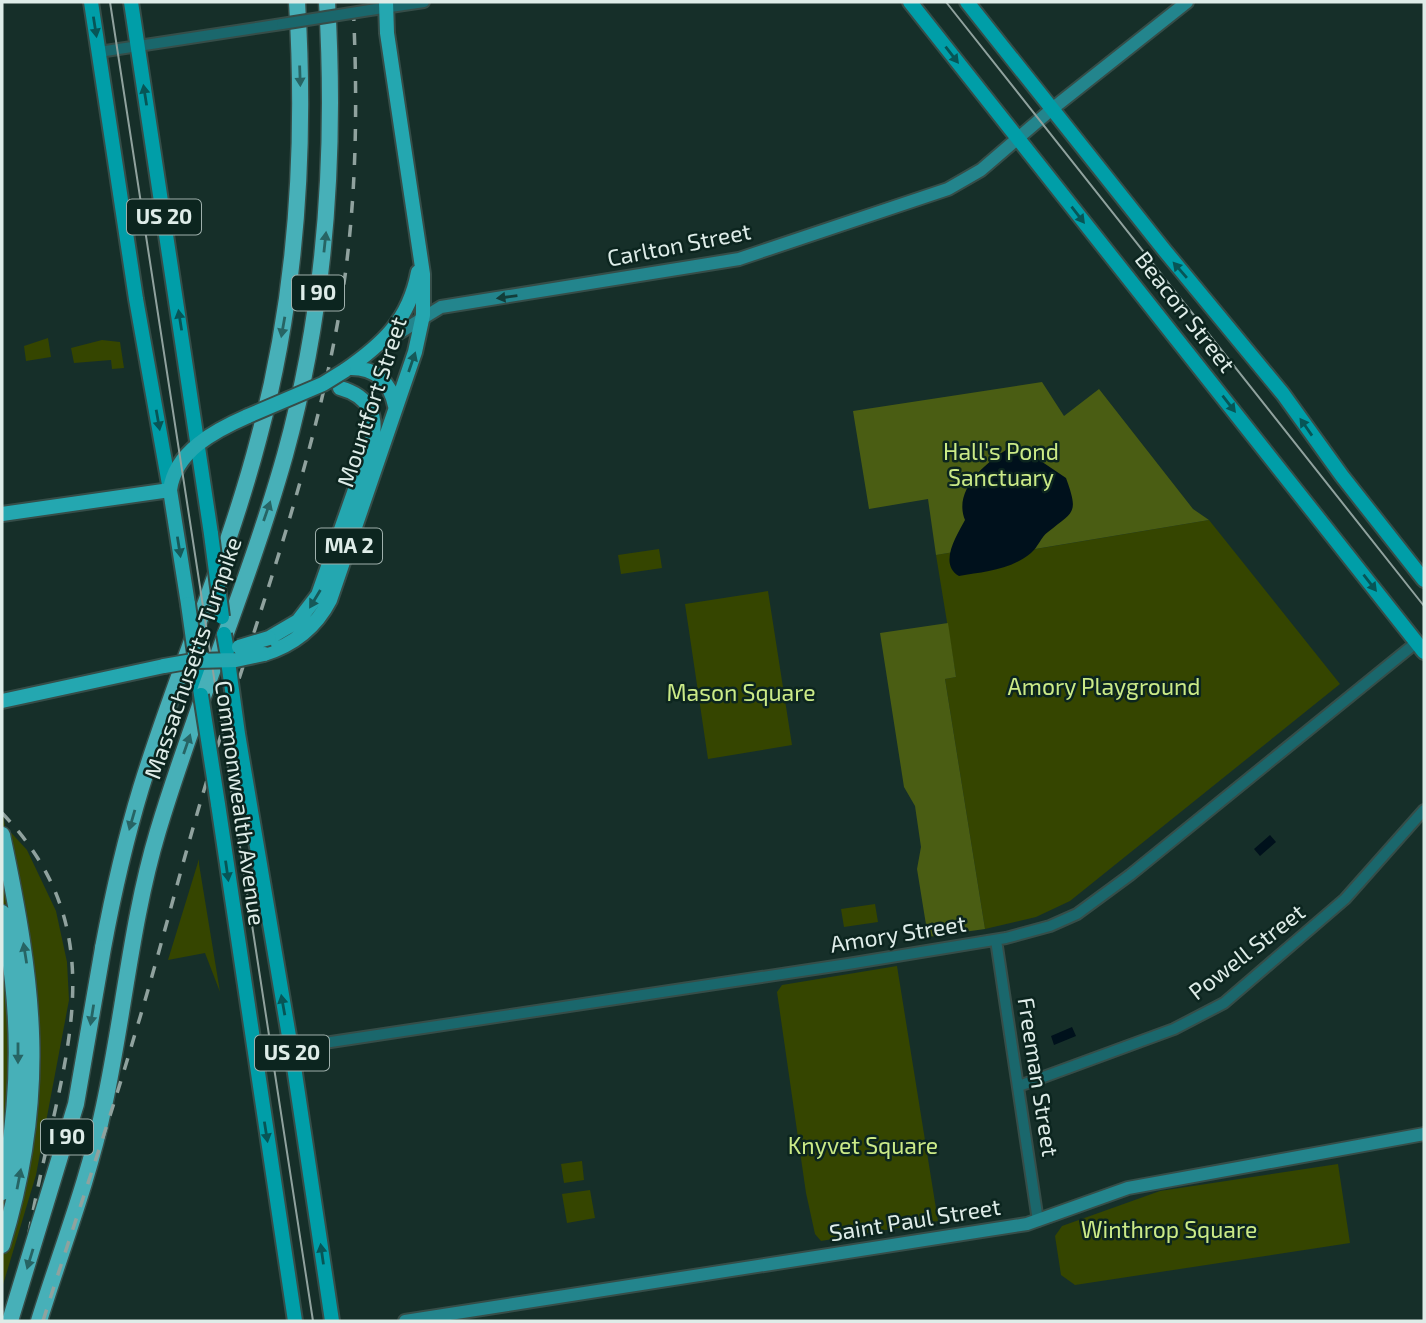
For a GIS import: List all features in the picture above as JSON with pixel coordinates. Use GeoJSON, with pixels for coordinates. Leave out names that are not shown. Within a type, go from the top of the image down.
{"type":"FeatureCollection","features":[{"type":"Feature","properties":{"kind":"highway","name":"Massachusetts Turnpike"},"geometry":{"type":"LineString","coordinates":[[10,1321],[70,1126],[103,948],[136,807],[237,511],[270,392],[289,292],[298,210],[301,117],[297,2]]}},
{"type":"Feature","properties":{"kind":"highway","name":"Massachusetts Turnpike"},"geometry":{"type":"LineString","coordinates":[[39,1321],[99,1126],[131,952],[158,832],[275,491],[299,397],[319,289],[328,206],[331,107],[327,2]]}},
{"type":"Feature","properties":{"kind":"highway","name":"Mountfort Street"},"geometry":{"type":"LineString","coordinates":[[227,656],[264,654],[298,638],[327,605],[416,348],[423,315],[421,257],[387,33],[386,5]]}},
{"type":"Feature","properties":{"kind":"highway","name":"MA 2"},"geometry":{"type":"LineString","coordinates":[[380,345],[399,323],[409,305],[421,257]]}},
{"type":"Feature","properties":{"kind":"highway","name":"Carlton Street"},"geometry":{"type":"LineString","coordinates":[[170,490],[176,469],[199,444],[248,416],[323,384],[380,345]]}},
{"type":"Feature","properties":{"kind":"highway"},"geometry":{"type":"LineString","coordinates":[[347,369],[365,369],[380,377],[390,388],[396,408]]}},
{"type":"Feature","properties":{"kind":"highway"},"geometry":{"type":"LineString","coordinates":[[227,656],[269,638],[298,621],[318,595],[371,444],[375,424],[370,407],[356,394],[323,384]]}},
{"type":"Feature","properties":{"kind":"highway"},"geometry":{"type":"LineString","coordinates":[[2,514],[170,490]]}},
{"type":"Feature","properties":{"kind":"highway","name":"Commonwealth Avenue"},"geometry":{"type":"LineString","coordinates":[[170,490],[196,661]]}},
{"type":"Feature","properties":{"kind":"highway","name":"MA 2"},"geometry":{"type":"LineString","coordinates":[[2,701],[164,666],[227,656]]}},
{"type":"Feature","properties":{"kind":"highway"},"geometry":{"type":"LineString","coordinates":[[2,835],[26,957],[33,1050],[27,1133],[16,1194],[2,1245]]}},
{"type":"Feature","properties":{"kind":"highway"},"geometry":{"type":"LineString","coordinates":[[2,913],[16,989],[19,1050],[15,1111],[2,1192]]}},
{"type":"Feature","properties":{"kind":"main road","name":"Commonwealth Avenue"},"geometry":{"type":"LineString","coordinates":[[91,2],[136,299],[170,490]]}},
{"type":"Feature","properties":{"kind":"main road","name":"Commonwealth Avenue"},"geometry":{"type":"LineString","coordinates":[[131,2],[199,444],[227,656],[332,1321]]}},
{"type":"Feature","properties":{"kind":"main road","name":"Beacon Street"},"geometry":{"type":"LineString","coordinates":[[910,2],[1420,647]]}},
{"type":"Feature","properties":{"kind":"main road","name":"Beacon Street"},"geometry":{"type":"LineString","coordinates":[[967,2],[1283,394],[1342,476],[1424,580]]}},
{"type":"Feature","properties":{"kind":"main road","name":"Carlton Street"},"geometry":{"type":"LineString","coordinates":[[380,345],[423,315],[446,306],[740,259],[889,211],[964,182],[1187,2]]}},
{"type":"Feature","properties":{"kind":"main road","name":"Commonwealth Avenue"},"geometry":{"type":"LineString","coordinates":[[196,661],[295,1321]]}},
{"type":"Feature","properties":{"kind":"main road","name":"Saint Paul Street"},"geometry":{"type":"LineString","coordinates":[[405,1321],[1038,1221],[1128,1188],[1424,1134]]}},
{"type":"Feature","properties":{"kind":"street"},"geometry":{"type":"LineString","coordinates":[[99,52],[370,10],[386,5],[424,2]]}},
{"type":"Feature","properties":{"kind":"street","name":"Amory Street"},"geometry":{"type":"LineString","coordinates":[[291,1048],[1029,933],[1077,914],[1420,647]]}},
{"type":"Feature","properties":{"kind":"street","name":"Powell Street"},"geometry":{"type":"LineString","coordinates":[[1019,1086],[1174,1029],[1224,1003],[1345,900],[1424,810]]}},
{"type":"Feature","properties":{"kind":"street","name":"Freeman Street"},"geometry":{"type":"LineString","coordinates":[[996,940],[1038,1221]]}},
{"type":"Feature","properties":{"kind":"green space"},"geometry":{"type":"Polygon","coordinates":[[[48,338],[51,357],[26,361],[24,346],[48,338]]]}},
{"type":"Feature","properties":{"kind":"green space"},"geometry":{"type":"Polygon","coordinates":[[[102,340],[120,342],[124,368],[112,369],[111,360],[74,363],[71,348],[102,340]]]}},
{"type":"Feature","properties":{"kind":"green space","name":"Hall's Pond Sanctuary"},"geometry":{"type":"Polygon","coordinates":[[[1042,382],[1064,416],[1099,389],[1193,509],[1209,520],[1023,551],[1019,541],[936,555],[928,499],[869,509],[853,411],[1042,382]]]}},
{"type":"Feature","properties":{"kind":"green space","name":"Amory Playground"},"geometry":{"type":"Polygon","coordinates":[[[1209,520],[1340,684],[1070,901],[1036,917],[985,929],[945,679],[956,677],[936,555],[1019,541],[1024,551],[1209,520]]]}},
{"type":"Feature","properties":{"kind":"green space"},"geometry":{"type":"Polygon","coordinates":[[[659,549],[662,568],[621,574],[618,555],[659,549]]]}},
{"type":"Feature","properties":{"kind":"green space","name":"Mason Square"},"geometry":{"type":"Polygon","coordinates":[[[768,591],[792,745],[708,759],[685,604],[768,591]]]}},
{"type":"Feature","properties":{"kind":"green space"},"geometry":{"type":"Polygon","coordinates":[[[948,623],[956,677],[945,679],[985,929],[928,937],[917,869],[921,847],[915,806],[904,787],[880,633],[948,623]]]}},
{"type":"Feature","properties":{"kind":"green space"},"geometry":{"type":"Polygon","coordinates":[[[2,809],[5,826],[27,850],[56,911],[67,962],[69,1000],[36,1175],[2,1288],[2,809]]]}},
{"type":"Feature","properties":{"kind":"green space"},"geometry":{"type":"Polygon","coordinates":[[[199,859],[220,992],[205,953],[168,960],[199,859]]]}},
{"type":"Feature","properties":{"kind":"green space"},"geometry":{"type":"Polygon","coordinates":[[[875,904],[878,922],[844,927],[841,909],[875,904]]]}},
{"type":"Feature","properties":{"kind":"green space","name":"Knyvet Square"},"geometry":{"type":"Polygon","coordinates":[[[897,966],[938,1221],[821,1241],[815,1234],[806,1193],[777,992],[782,985],[897,966]]]}},
{"type":"Feature","properties":{"kind":"green space"},"geometry":{"type":"Polygon","coordinates":[[[582,1161],[584,1180],[564,1183],[561,1164],[582,1161]]]}},
{"type":"Feature","properties":{"kind":"green space","name":"Winthrop Square"},"geometry":{"type":"Polygon","coordinates":[[[1338,1164],[1350,1243],[1075,1285],[1061,1275],[1055,1236],[1062,1226],[1160,1191],[1338,1164]]]}},
{"type":"Feature","properties":{"kind":"green space"},"geometry":{"type":"Polygon","coordinates":[[[590,1190],[595,1218],[567,1223],[562,1194],[590,1190]]]}},
{"type":"Feature","properties":{"kind":"water"},"geometry":{"type":"Polygon","coordinates":[[[1006,450],[1026,451],[1066,478],[1072,499],[1072,511],[1023,559],[996,569],[959,576],[953,571],[950,557],[954,541],[965,520],[963,499],[980,471],[1006,450]]]}},
{"type":"Feature","properties":{"kind":"water"},"geometry":{"type":"Polygon","coordinates":[[[1270,835],[1276,842],[1260,856],[1254,849],[1270,835]]]}},
{"type":"Feature","properties":{"kind":"water"},"geometry":{"type":"Polygon","coordinates":[[[1072,1027],[1076,1036],[1054,1045],[1051,1036],[1072,1027]]]}},
{"type":"Feature","properties":{"kind":"tram line"},"geometry":{"type":"LineString","coordinates":[[110,2],[313,1321]]}},
{"type":"Feature","properties":{"kind":"tram line"},"geometry":{"type":"LineString","coordinates":[[946,2],[1424,606]]}},
{"type":"Feature","properties":{"kind":"railway"},"geometry":{"type":"LineString","coordinates":[[43,1321],[124,1070],[198,809],[299,487],[329,369],[346,271],[353,194],[356,117],[353,2]]}},
{"type":"Feature","properties":{"kind":"railway"},"geometry":{"type":"LineString","coordinates":[[2,813],[35,854],[57,896],[69,938],[73,981],[64,1070],[12,1321]]}}]}
